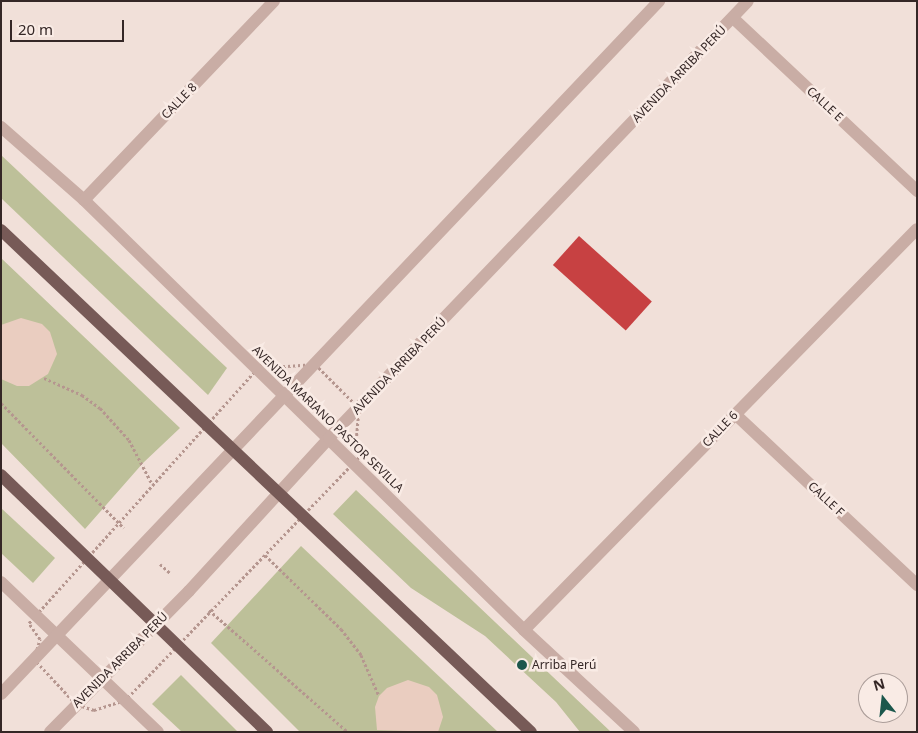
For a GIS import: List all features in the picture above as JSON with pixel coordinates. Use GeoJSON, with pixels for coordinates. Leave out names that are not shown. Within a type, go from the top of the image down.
{"type":"FeatureCollection","features":[{"type":"Feature","properties":{"kind":"main road"},"geometry":{"type":"LineString","coordinates":[[1,230],[279,496],[531,732]]}},
{"type":"Feature","properties":{"kind":"main road"},"geometry":{"type":"LineString","coordinates":[[1,475],[112,579],[267,732]]}},
{"type":"Feature","properties":{"kind":"street","name":"CALLE 8"},"geometry":{"type":"LineString","coordinates":[[84,200],[274,1]]}},
{"type":"Feature","properties":{"kind":"street"},"geometry":{"type":"LineString","coordinates":[[1,694],[659,1]]}},
{"type":"Feature","properties":{"kind":"street","name":"AVENIDA ARRIBA PERÚ"},"geometry":{"type":"LineString","coordinates":[[50,732],[100,678],[279,496],[329,438],[748,1]]}},
{"type":"Feature","properties":{"kind":"street","name":"CALLE E"},"geometry":{"type":"LineString","coordinates":[[733,18],[917,191]]}},
{"type":"Feature","properties":{"kind":"street","name":"AVENIDA MARIANO PASTOR SEVILLA"},"geometry":{"type":"LineString","coordinates":[[1,127],[84,200],[524,630],[634,732]]}},
{"type":"Feature","properties":{"kind":"street","name":"CALLE 6"},"geometry":{"type":"LineString","coordinates":[[524,630],[917,228]]}},
{"type":"Feature","properties":{"kind":"street","name":"CALLE F"},"geometry":{"type":"LineString","coordinates":[[735,414],[917,585]]}},
{"type":"Feature","properties":{"kind":"street"},"geometry":{"type":"LineString","coordinates":[[1,582],[158,732]]}},
{"type":"Feature","properties":{"kind":"path"},"geometry":{"type":"LineString","coordinates":[[44,378],[82,395],[100,408],[129,440],[152,484]]}},
{"type":"Feature","properties":{"kind":"path"},"geometry":{"type":"LineString","coordinates":[[125,700],[354,463]]}},
{"type":"Feature","properties":{"kind":"path"},"geometry":{"type":"LineString","coordinates":[[264,555],[341,629],[361,655],[379,696]]}},
{"type":"Feature","properties":{"kind":"green space"},"geometry":{"type":"Polygon","coordinates":[[[1,155],[227,368],[208,395],[1,198],[1,155]]]}},
{"type":"Feature","properties":{"kind":"green space"},"geometry":{"type":"Polygon","coordinates":[[[1,258],[180,428],[143,463],[85,529],[1,443],[1,258]]]}},
{"type":"Feature","properties":{"kind":"green space"},"geometry":{"type":"Polygon","coordinates":[[[356,490],[611,732],[580,732],[556,702],[485,636],[411,588],[333,514],[356,490]]]}},
{"type":"Feature","properties":{"kind":"green space"},"geometry":{"type":"Polygon","coordinates":[[[1,508],[55,558],[33,583],[1,553],[1,508]]]}},
{"type":"Feature","properties":{"kind":"green space"},"geometry":{"type":"Polygon","coordinates":[[[301,546],[498,732],[300,732],[211,643],[301,546]]]}},
{"type":"Feature","properties":{"kind":"green space"},"geometry":{"type":"Polygon","coordinates":[[[181,675],[238,732],[182,732],[152,704],[181,675]]]}},
{"type":"Feature","properties":{"kind":"shaded area"},"geometry":{"type":"Polygon","coordinates":[[[21,318],[42,324],[50,332],[57,354],[48,374],[29,386],[17,386],[1,379],[1,325],[21,318]]]}},
{"type":"Feature","properties":{"kind":"shaded area"},"geometry":{"type":"Polygon","coordinates":[[[408,680],[429,687],[437,695],[443,717],[438,732],[377,730],[375,707],[379,696],[387,688],[408,680]]]}},
{"type":"Feature","properties":{"kind":"building"},"geometry":{"type":"Polygon","coordinates":[[[579,236],[652,302],[626,331],[553,265],[579,236]]]}},
{"type":"Feature","properties":{"kind":"place","name":"Arriba Perú"},"geometry":{"type":"Point","coordinates":[522,665]}}]}
